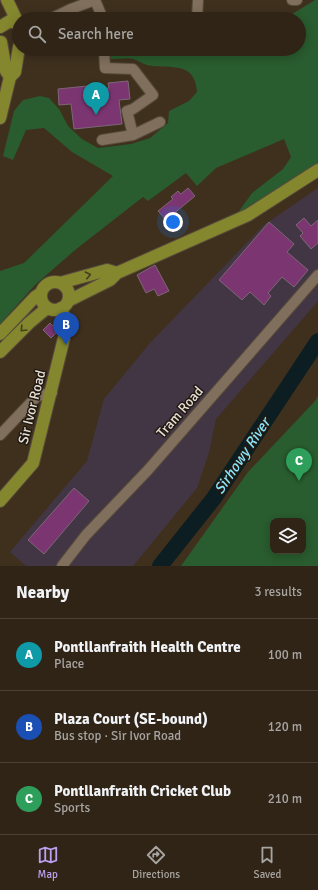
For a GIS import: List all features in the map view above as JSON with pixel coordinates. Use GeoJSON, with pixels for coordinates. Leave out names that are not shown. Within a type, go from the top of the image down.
{"type":"FeatureCollection","features":[{"type":"Feature","properties":{"kind":"main road"},"geometry":{"type":"LineString","coordinates":[[7,0],[13,12]]}},
{"type":"Feature","properties":{"kind":"main road"},"geometry":{"type":"LineString","coordinates":[[0,15],[0,27]]}},
{"type":"Feature","properties":{"kind":"main road"},"geometry":{"type":"LineString","coordinates":[[0,27],[6,22],[12,22]]}},
{"type":"Feature","properties":{"kind":"main road"},"geometry":{"type":"LineString","coordinates":[[1,41],[10,46],[12,45]]}},
{"type":"Feature","properties":{"kind":"main road"},"geometry":{"type":"LineString","coordinates":[[1,41],[6,71],[10,77]]}},
{"type":"Feature","properties":{"kind":"main road"},"geometry":{"type":"LineString","coordinates":[[0,118],[10,77],[15,72],[18,56]]}},
{"type":"Feature","properties":{"kind":"main road"},"geometry":{"type":"LineString","coordinates":[[117,273],[107,270],[60,283],[50,283],[42,289],[41,298],[47,308],[52,310],[64,305],[110,280],[117,273],[248,215],[318,170]]}},
{"type":"Feature","properties":{"kind":"main road"},"geometry":{"type":"LineString","coordinates":[[60,283],[68,290],[64,305]]}},
{"type":"Feature","properties":{"kind":"main road"},"geometry":{"type":"LineString","coordinates":[[0,334],[35,297],[41,294]]}},
{"type":"Feature","properties":{"kind":"main road","name":"Sir Ivor Road"},"geometry":{"type":"LineString","coordinates":[[0,502],[33,463],[52,393],[64,338],[66,322],[64,305]]}},
{"type":"Feature","properties":{"kind":"main road"},"geometry":{"type":"LineString","coordinates":[[0,352],[29,323],[47,308]]}},
{"type":"Feature","properties":{"kind":"street"},"geometry":{"type":"LineString","coordinates":[[59,12],[69,4],[95,0],[100,12]]}},
{"type":"Feature","properties":{"kind":"street"},"geometry":{"type":"LineString","coordinates":[[197,12],[198,0]]}},
{"type":"Feature","properties":{"kind":"street"},"geometry":{"type":"LineString","coordinates":[[292,0],[297,0]]}},
{"type":"Feature","properties":{"kind":"street"},"geometry":{"type":"LineString","coordinates":[[104,56],[105,68],[133,69],[153,95],[133,109],[127,111],[133,135]]}},
{"type":"Feature","properties":{"kind":"street"},"geometry":{"type":"LineString","coordinates":[[102,140],[133,135],[160,122]]}},
{"type":"Feature","properties":{"kind":"street","name":"Tram Road"},"geometry":{"type":"LineString","coordinates":[[62,566],[86,535],[148,470],[318,276]]}},
{"type":"Feature","properties":{"kind":"street"},"geometry":{"type":"LineString","coordinates":[[0,435],[37,396],[52,393]]}},
{"type":"Feature","properties":{"kind":"shaded area"},"geometry":{"type":"Polygon","coordinates":[[[318,188],[318,301],[216,419],[209,452],[197,488],[133,566],[26,566],[10,552],[87,461],[104,399],[150,343],[264,225],[318,188]]]}},
{"type":"Feature","properties":{"kind":"green space"},"geometry":{"type":"Polygon","coordinates":[[[315,0],[318,0],[318,164],[237,214],[252,193],[283,169],[291,157],[284,139],[216,168],[197,186],[186,173],[148,201],[143,197],[75,250],[35,285],[0,324],[0,271],[24,263],[113,176],[72,152],[44,128],[26,130],[13,160],[3,156],[14,111],[23,100],[40,96],[49,98],[59,109],[68,126],[82,139],[98,148],[131,144],[150,138],[168,123],[169,111],[189,101],[197,92],[195,82],[186,70],[147,65],[133,59],[111,59],[110,56],[306,56],[306,12],[295,12],[315,0]]]}},
{"type":"Feature","properties":{"kind":"green space"},"geometry":{"type":"Polygon","coordinates":[[[318,396],[318,566],[181,566],[248,472],[318,396]]]}},
{"type":"Feature","properties":{"kind":"building"},"geometry":{"type":"Polygon","coordinates":[[[128,81],[130,99],[119,100],[122,124],[74,129],[71,104],[59,105],[58,89],[97,85],[98,89],[109,88],[108,83],[128,81]]]}},
{"type":"Feature","properties":{"kind":"building"},"geometry":{"type":"Polygon","coordinates":[[[188,188],[195,196],[166,220],[158,211],[173,199],[171,197],[178,191],[181,194],[188,188]]]}},
{"type":"Feature","properties":{"kind":"building"},"geometry":{"type":"Polygon","coordinates":[[[304,218],[311,226],[318,220],[318,243],[311,249],[300,236],[303,233],[296,225],[304,218]]]}},
{"type":"Feature","properties":{"kind":"building"},"geometry":{"type":"Polygon","coordinates":[[[269,222],[294,244],[287,252],[308,270],[294,287],[282,277],[268,293],[271,296],[264,305],[250,292],[242,300],[219,280],[269,222]]]}},
{"type":"Feature","properties":{"kind":"building"},"geometry":{"type":"Polygon","coordinates":[[[155,265],[169,291],[158,296],[154,289],[146,293],[137,275],[155,265]]]}},
{"type":"Feature","properties":{"kind":"building"},"geometry":{"type":"Polygon","coordinates":[[[50,323],[58,331],[51,338],[43,330],[50,323]]]}},
{"type":"Feature","properties":{"kind":"building"},"geometry":{"type":"Polygon","coordinates":[[[74,488],[89,501],[44,554],[28,540],[74,488]]]}},
{"type":"Feature","properties":{"kind":"waterway","name":"Sirhowy River"},"geometry":{"type":"LineString","coordinates":[[160,566],[214,498],[318,341]]}},
{"type":"Feature","properties":{"kind":"place","name":"Pontllanfraith Health Centre"},"geometry":{"type":"Point","coordinates":[96,115]}},
{"type":"Feature","properties":{"kind":"place","name":"Plaza Court (SE-bound)"},"geometry":{"type":"Point","coordinates":[66,345]}},
{"type":"Feature","properties":{"kind":"place","name":"Pontllanfraith Cricket Club"},"geometry":{"type":"Point","coordinates":[299,481]}}]}
